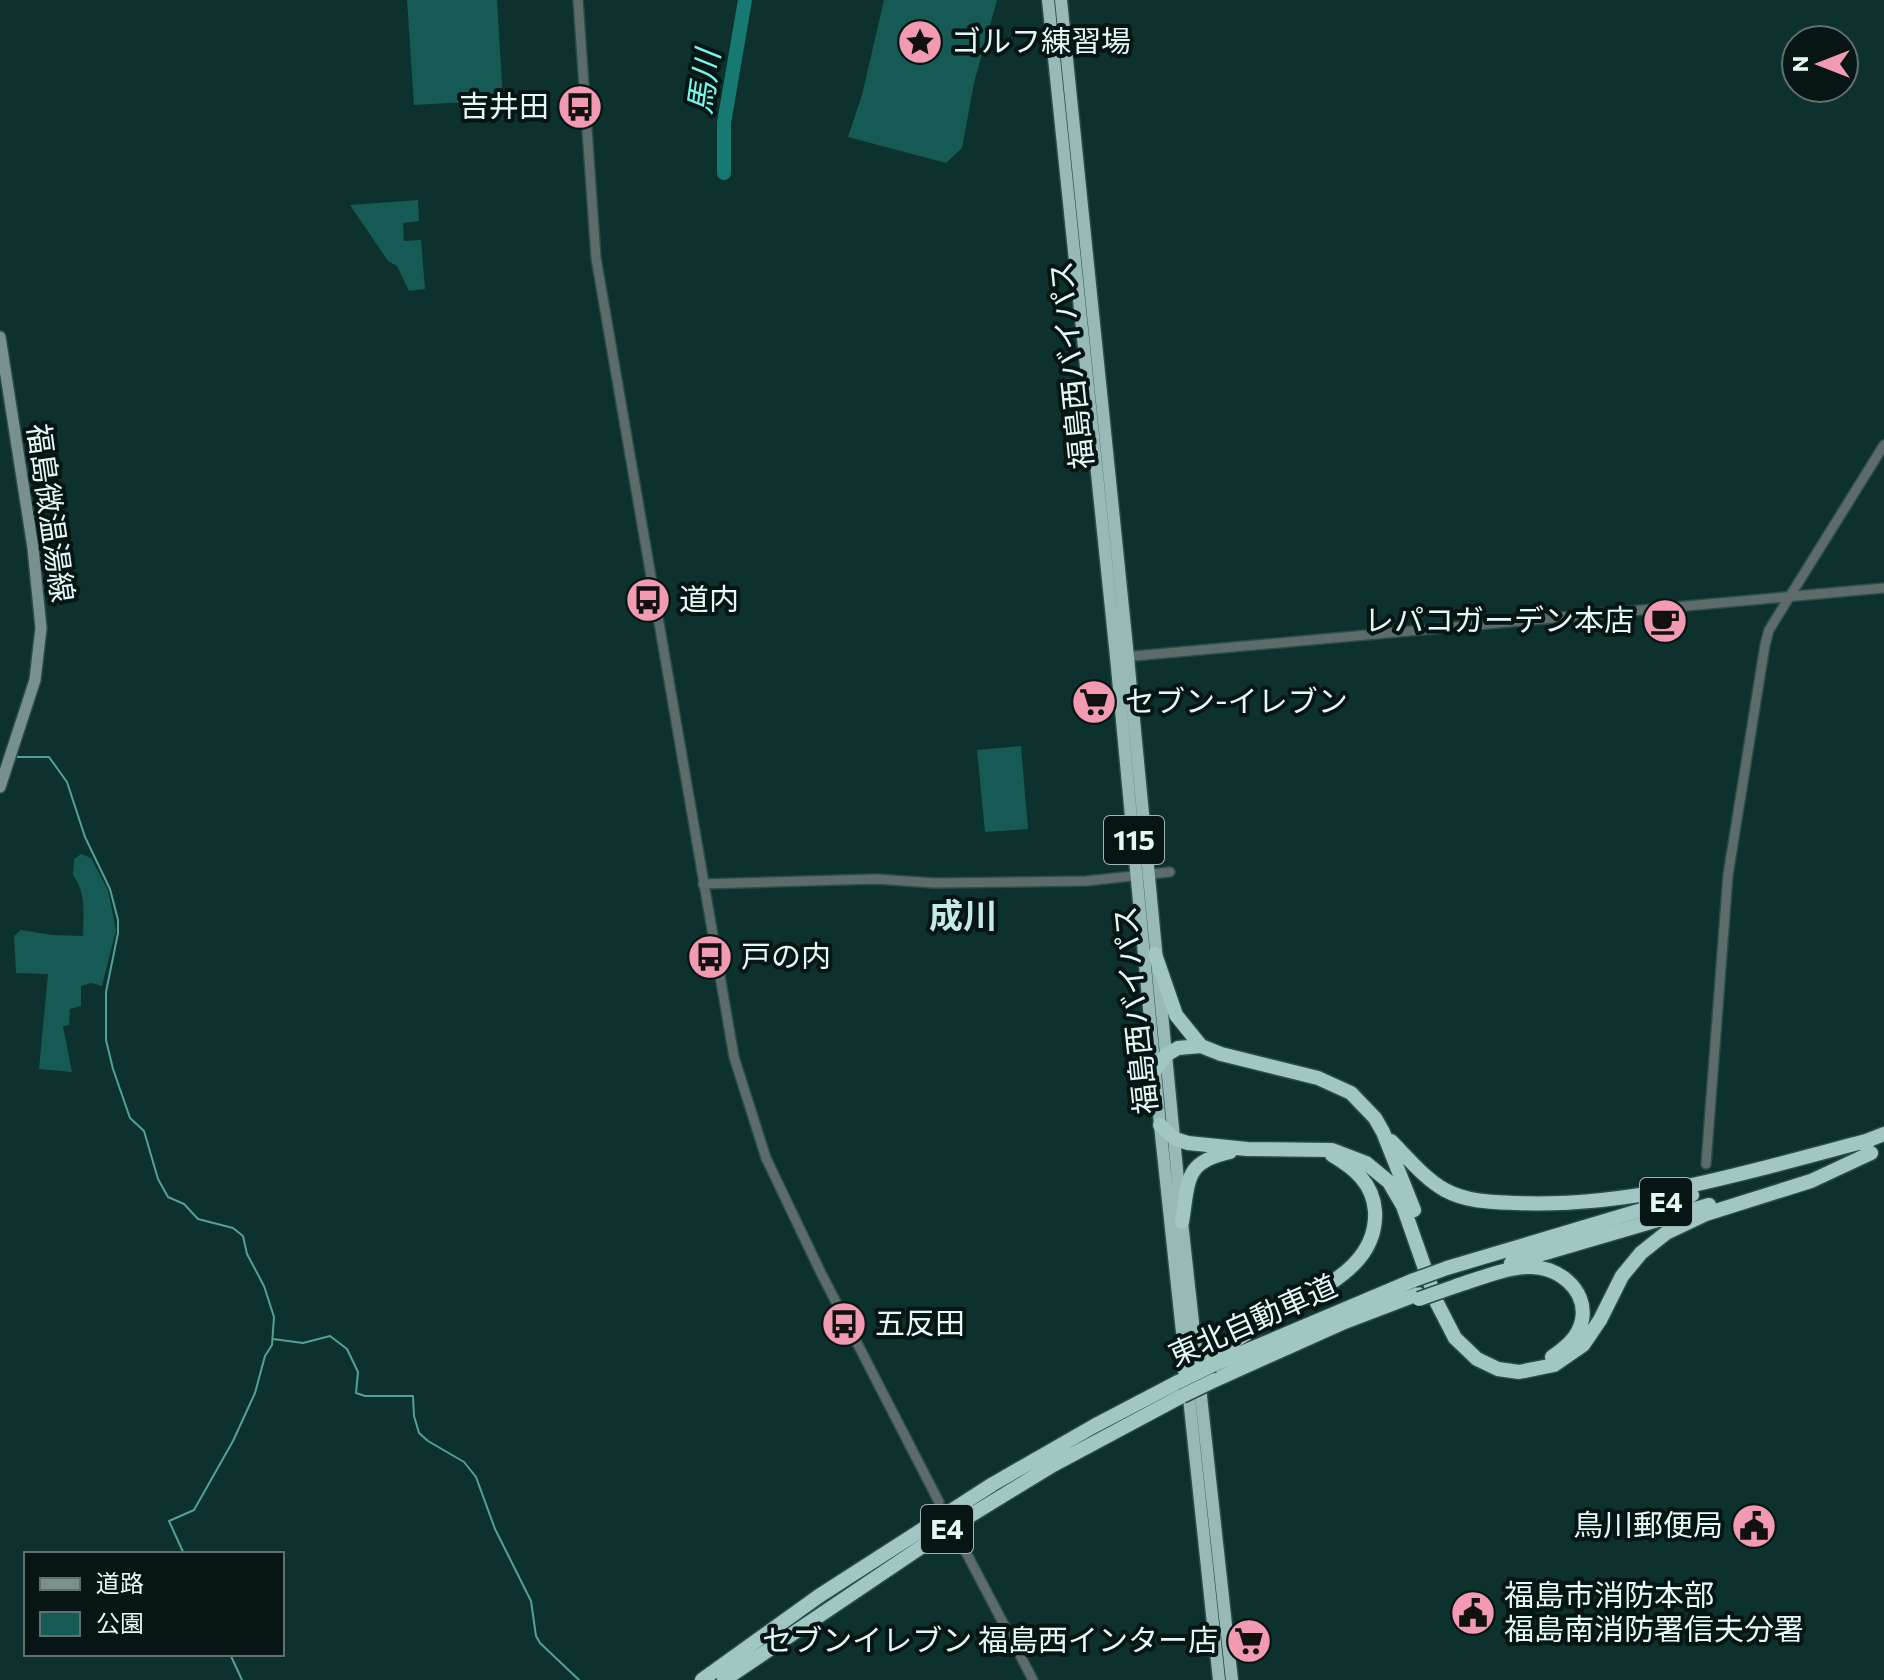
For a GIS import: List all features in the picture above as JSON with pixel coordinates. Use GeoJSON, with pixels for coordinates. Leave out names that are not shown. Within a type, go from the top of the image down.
{"type":"FeatureCollection","features":[{"type":"Feature","properties":{"kind":"highway","name":"福島西バイパス"},"geometry":{"type":"LineString","coordinates":[[1048,0],[1122,657]]}},
{"type":"Feature","properties":{"kind":"highway","name":"福島西バイパス"},"geometry":{"type":"LineString","coordinates":[[1061,0],[1143,876],[1160,1125],[1219,1680]]}},
{"type":"Feature","properties":{"kind":"highway","name":"福島西バイパス"},"geometry":{"type":"LineString","coordinates":[[1143,876],[1155,954],[1232,1680]]}},
{"type":"Feature","properties":{"kind":"highway"},"geometry":{"type":"LineString","coordinates":[[1155,954],[1176,1015],[1201,1046]]}},
{"type":"Feature","properties":{"kind":"highway"},"geometry":{"type":"LineString","coordinates":[[1155,1070],[1166,1055],[1178,1048],[1201,1046],[1336,1085],[1359,1099],[1383,1132],[1443,1190],[1480,1202],[1559,1205],[1602,1202],[1669,1191],[1877,1144]]}},
{"type":"Feature","properties":{"kind":"highway"},"geometry":{"type":"LineString","coordinates":[[1160,1125],[1175,1139],[1247,1149],[1339,1151],[1357,1158],[1389,1182],[1403,1206],[1449,1330],[1477,1359],[1498,1369],[1519,1372],[1554,1365],[1583,1345],[1600,1320],[1622,1276],[1641,1253],[1666,1233],[1706,1214],[1811,1181],[1877,1144]]}},
{"type":"Feature","properties":{"kind":"highway"},"geometry":{"type":"LineString","coordinates":[[1383,1132],[1395,1157],[1451,1314],[1468,1342],[1494,1358],[1514,1364],[1534,1363],[1552,1357],[1566,1347],[1582,1322],[1582,1303],[1576,1290],[1559,1275],[1541,1268],[1526,1267],[1452,1278]]}},
{"type":"Feature","properties":{"kind":"highway","name":"東北自動車道"},"geometry":{"type":"LineString","coordinates":[[724,1680],[945,1531],[1179,1384],[1212,1367],[1452,1278],[1743,1195],[1877,1144]]}},
{"type":"Feature","properties":{"kind":"highway"},"geometry":{"type":"LineString","coordinates":[[1182,1222],[1189,1181],[1199,1163],[1213,1156],[1247,1149]]}},
{"type":"Feature","properties":{"kind":"highway"},"geometry":{"type":"LineString","coordinates":[[1179,1384],[1212,1367],[1329,1285],[1353,1266],[1366,1250],[1374,1228],[1372,1196],[1355,1170],[1325,1151]]}},
{"type":"Feature","properties":{"kind":"highway","name":"東北自動車道"},"geometry":{"type":"LineString","coordinates":[[1212,1367],[1342,1323],[1417,1291]]}},
{"type":"Feature","properties":{"kind":"highway","name":"E4"},"geometry":{"type":"LineString","coordinates":[[702,1680],[819,1596],[1047,1452],[1179,1384]]}},
{"type":"Feature","properties":{"kind":"main road","name":"福島微温湯線"},"geometry":{"type":"LineString","coordinates":[[0,337],[41,608],[35,680],[0,787]]}},
{"type":"Feature","properties":{"kind":"street"},"geometry":{"type":"LineString","coordinates":[[578,0],[596,258],[734,1057],[766,1158],[821,1273],[939,1502]]}},
{"type":"Feature","properties":{"kind":"street"},"geometry":{"type":"LineString","coordinates":[[1706,1164],[1728,875],[1765,645],[1769,630],[1884,445]]}},
{"type":"Feature","properties":{"kind":"street"},"geometry":{"type":"LineString","coordinates":[[1122,657],[1884,588]]}},
{"type":"Feature","properties":{"kind":"street"},"geometry":{"type":"LineString","coordinates":[[703,884],[876,879],[934,883],[1086,881],[1170,872]]}},
{"type":"Feature","properties":{"kind":"street"},"geometry":{"type":"LineString","coordinates":[[958,1537],[1033,1680]]}},
{"type":"Feature","properties":{"kind":"green space"},"geometry":{"type":"Polygon","coordinates":[[[407,0],[497,0],[503,100],[414,105],[407,0]]]}},
{"type":"Feature","properties":{"kind":"green space"},"geometry":{"type":"Polygon","coordinates":[[[884,0],[997,0],[974,83],[962,148],[946,163],[848,137],[862,95],[884,0]]]}},
{"type":"Feature","properties":{"kind":"green space"},"geometry":{"type":"Polygon","coordinates":[[[418,200],[419,221],[403,223],[404,241],[421,240],[425,289],[409,291],[397,266],[388,261],[350,205],[418,200]]]}},
{"type":"Feature","properties":{"kind":"green space"},"geometry":{"type":"Polygon","coordinates":[[[1021,746],[1028,829],[985,832],[977,750],[1021,746]]]}},
{"type":"Feature","properties":{"kind":"green space"},"geometry":{"type":"Polygon","coordinates":[[[81,854],[91,858],[108,890],[116,930],[102,986],[91,983],[81,986],[81,1006],[70,1009],[69,1025],[63,1026],[72,1072],[39,1069],[48,974],[16,973],[14,936],[21,930],[83,936],[82,897],[73,875],[74,859],[81,854]]]}},
{"type":"Feature","properties":{"kind":"waterway","name":"馬川"},"geometry":{"type":"LineString","coordinates":[[724,173],[724,123],[745,0]]}},
{"type":"Feature","properties":{"kind":"waterway"},"geometry":{"type":"LineString","coordinates":[[14,757],[49,757],[67,782],[85,837],[110,889],[118,933],[106,992],[106,1040],[130,1118],[144,1131],[158,1179],[168,1197],[184,1204],[198,1219],[233,1228],[243,1236],[247,1254],[264,1286],[274,1317],[272,1345],[233,1441],[194,1510],[169,1521],[183,1552]]}},
{"type":"Feature","properties":{"kind":"waterway"},"geometry":{"type":"LineString","coordinates":[[273,1339],[303,1343],[330,1336],[347,1349],[358,1372],[356,1393],[365,1396],[413,1396],[419,1433],[464,1462],[476,1477],[495,1529],[531,1601],[536,1636],[540,1643],[579,1680]]}},
{"type":"Feature","properties":{"kind":"waterway"},"geometry":{"type":"LineString","coordinates":[[231,1656],[242,1680]]}},
{"type":"Feature","properties":{"kind":"place","name":"ゴルフ練習場"},"geometry":{"type":"Point","coordinates":[920,42]}},
{"type":"Feature","properties":{"kind":"place","name":"吉井田"},"geometry":{"type":"Point","coordinates":[580,107]}},
{"type":"Feature","properties":{"kind":"place","name":"道内"},"geometry":{"type":"Point","coordinates":[648,600]}},
{"type":"Feature","properties":{"kind":"place","name":"レパコガーデン本店"},"geometry":{"type":"Point","coordinates":[1665,621]}},
{"type":"Feature","properties":{"kind":"place","name":"セブン-イレブン"},"geometry":{"type":"Point","coordinates":[1094,702]}},
{"type":"Feature","properties":{"kind":"place","name":"戸の内"},"geometry":{"type":"Point","coordinates":[710,957]}},
{"type":"Feature","properties":{"kind":"place","name":"五反田"},"geometry":{"type":"Point","coordinates":[844,1324]}},
{"type":"Feature","properties":{"kind":"place","name":"鳥川郵便局"},"geometry":{"type":"Point","coordinates":[1754,1526]}},
{"type":"Feature","properties":{"kind":"place","name":"福島市消防本部 福島南消防署信夫分署"},"geometry":{"type":"Point","coordinates":[1473,1613]}},
{"type":"Feature","properties":{"kind":"place","name":"セブンイレブン 福島西インター店"},"geometry":{"type":"Point","coordinates":[1249,1641]}},
{"type":"Feature","properties":{"kind":"district","name":"成川"},"geometry":{"type":"Point","coordinates":[963,916]}}]}
